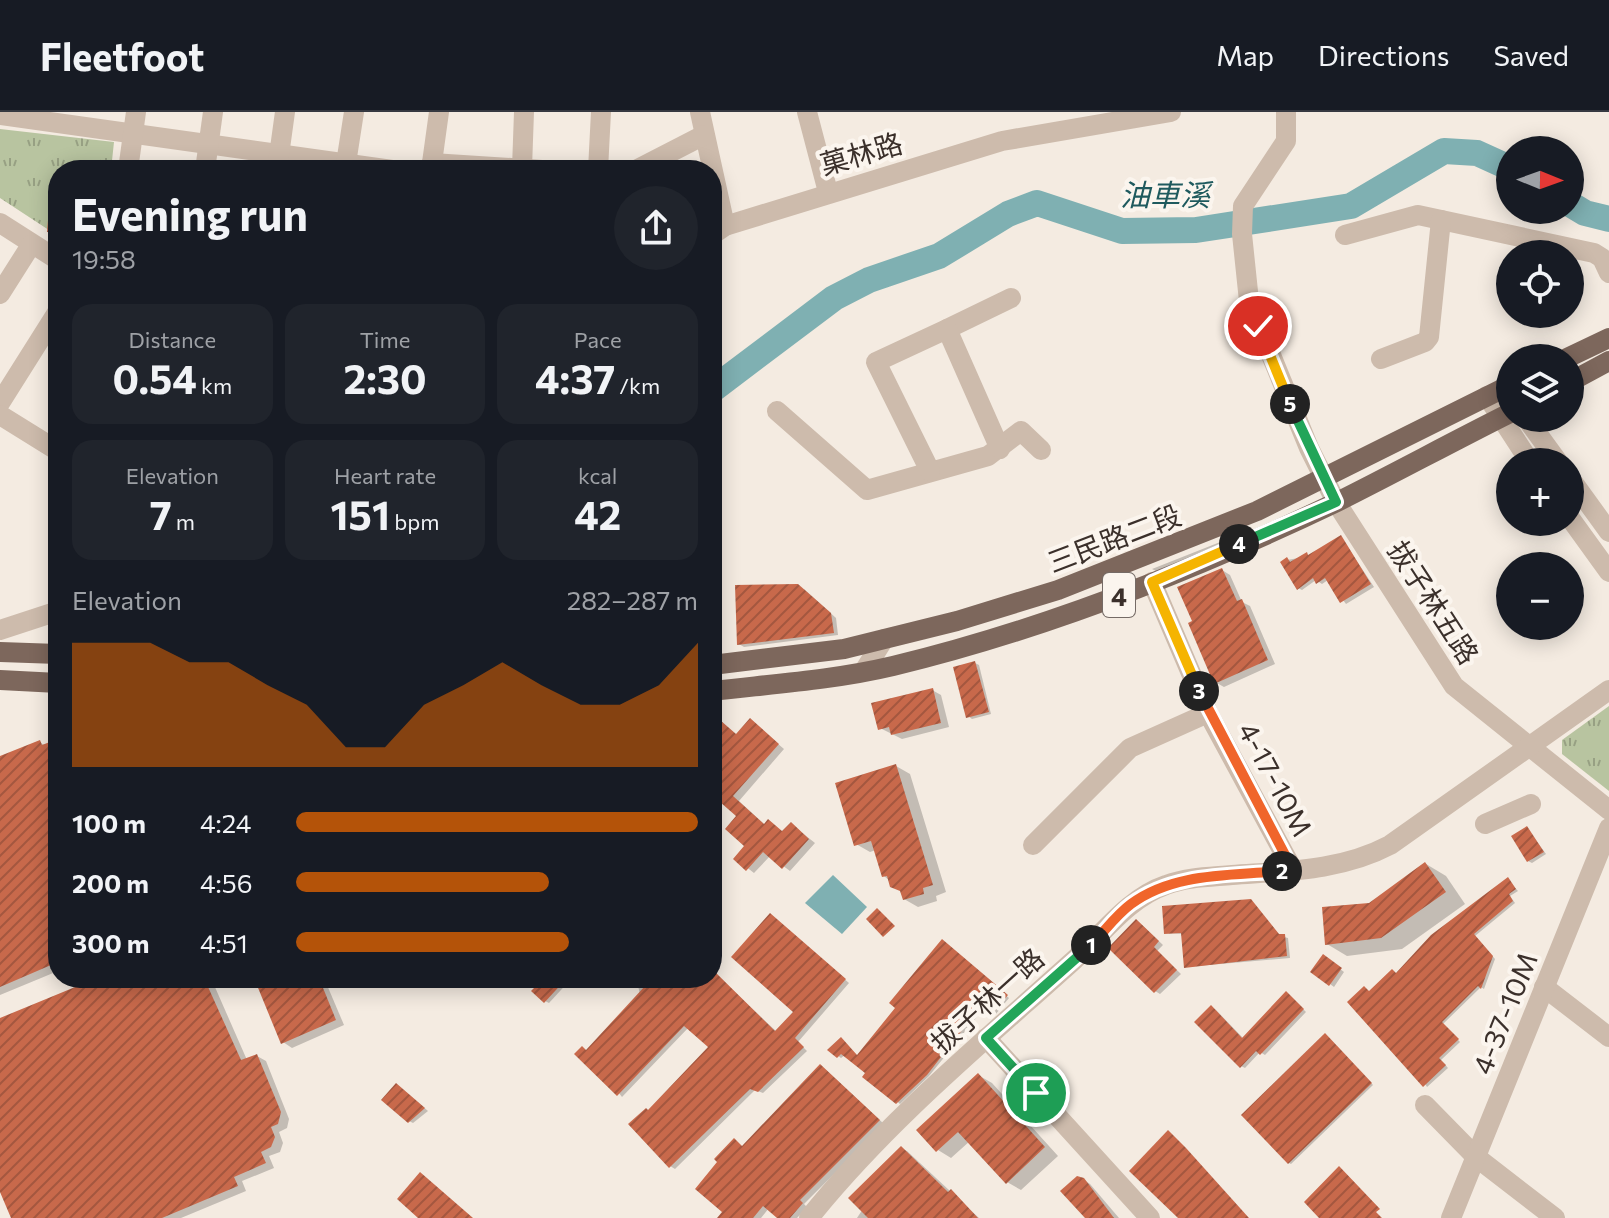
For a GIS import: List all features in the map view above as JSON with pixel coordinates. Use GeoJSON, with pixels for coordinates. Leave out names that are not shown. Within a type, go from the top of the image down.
{"type":"FeatureCollection","features":[{"type":"Feature","properties":{"kind":"main road"},"geometry":{"type":"LineString","coordinates":[[1584,350],[1609,338]]}},
{"type":"Feature","properties":{"kind":"main road"},"geometry":{"type":"LineString","coordinates":[[1584,374],[1609,361]]}},
{"type":"Feature","properties":{"kind":"main road","name":"三民路二段"},"geometry":{"type":"LineString","coordinates":[[722,664],[844,649],[971,617],[1121,568],[1257,511],[1496,392]]}},
{"type":"Feature","properties":{"kind":"main road","name":"三民路二段"},"geometry":{"type":"LineString","coordinates":[[722,690],[864,671],[1065,616],[1336,502],[1496,420]]}},
{"type":"Feature","properties":{"kind":"main road"},"geometry":{"type":"LineString","coordinates":[[0,652],[48,654]]}},
{"type":"Feature","properties":{"kind":"main road"},"geometry":{"type":"LineString","coordinates":[[0,680],[48,682]]}},
{"type":"Feature","properties":{"kind":"street"},"geometry":{"type":"LineString","coordinates":[[129,160],[136,112]]}},
{"type":"Feature","properties":{"kind":"street"},"geometry":{"type":"LineString","coordinates":[[206,160],[213,112]]}},
{"type":"Feature","properties":{"kind":"street"},"geometry":{"type":"LineString","coordinates":[[278,160],[285,112]]}},
{"type":"Feature","properties":{"kind":"street"},"geometry":{"type":"LineString","coordinates":[[347,160],[354,112]]}},
{"type":"Feature","properties":{"kind":"street"},"geometry":{"type":"LineString","coordinates":[[433,160],[439,112]]}},
{"type":"Feature","properties":{"kind":"street"},"geometry":{"type":"LineString","coordinates":[[524,112],[532,160]]}},
{"type":"Feature","properties":{"kind":"street"},"geometry":{"type":"LineString","coordinates":[[599,160],[601,112]]}},
{"type":"Feature","properties":{"kind":"street"},"geometry":{"type":"LineString","coordinates":[[700,112],[708,160]]}},
{"type":"Feature","properties":{"kind":"street"},"geometry":{"type":"LineString","coordinates":[[807,112],[828,192]]}},
{"type":"Feature","properties":{"kind":"street","name":"菓林路"},"geometry":{"type":"LineString","coordinates":[[722,229],[828,192],[1002,141],[1171,112]]}},
{"type":"Feature","properties":{"kind":"street","name":"拔子林五路"},"geometry":{"type":"LineString","coordinates":[[1286,112],[1286,141],[1243,206],[1242,234],[1249,301],[1324,478],[1336,502],[1454,686],[1609,810]]}},
{"type":"Feature","properties":{"kind":"street"},"geometry":{"type":"LineString","coordinates":[[2,114],[64,118],[133,135],[269,160]]}},
{"type":"Feature","properties":{"kind":"street"},"geometry":{"type":"LineString","coordinates":[[655,160],[704,135]]}},
{"type":"Feature","properties":{"kind":"street"},"geometry":{"type":"LineString","coordinates":[[1345,235],[1418,215],[1594,253],[1602,258],[1609,273]]}},
{"type":"Feature","properties":{"kind":"street"},"geometry":{"type":"LineString","coordinates":[[1381,359],[1425,342],[1429,337],[1441,220]]}},
{"type":"Feature","properties":{"kind":"street"},"geometry":{"type":"LineString","coordinates":[[0,223],[48,254]]}},
{"type":"Feature","properties":{"kind":"street"},"geometry":{"type":"LineString","coordinates":[[0,294],[31,245]]}},
{"type":"Feature","properties":{"kind":"street"},"geometry":{"type":"LineString","coordinates":[[930,471],[876,362],[1011,298]]}},
{"type":"Feature","properties":{"kind":"street"},"geometry":{"type":"LineString","coordinates":[[0,403],[48,327]]}},
{"type":"Feature","properties":{"kind":"street"},"geometry":{"type":"LineString","coordinates":[[947,329],[1000,449]]}},
{"type":"Feature","properties":{"kind":"street"},"geometry":{"type":"LineString","coordinates":[[1487,396],[1496,407]]}},
{"type":"Feature","properties":{"kind":"street"},"geometry":{"type":"LineString","coordinates":[[777,411],[867,490],[988,456],[1021,431],[1041,450]]}},
{"type":"Feature","properties":{"kind":"street"},"geometry":{"type":"LineString","coordinates":[[0,415],[48,445]]}},
{"type":"Feature","properties":{"kind":"street"},"geometry":{"type":"LineString","coordinates":[[1584,497],[1609,532]]}},
{"type":"Feature","properties":{"kind":"street"},"geometry":{"type":"LineString","coordinates":[[1583,536],[1609,572]]}},
{"type":"Feature","properties":{"kind":"street","name":"4-17-10M"},"geometry":{"type":"LineString","coordinates":[[1152,582],[1208,713],[1293,870]]}},
{"type":"Feature","properties":{"kind":"street"},"geometry":{"type":"LineString","coordinates":[[0,630],[48,614]]}},
{"type":"Feature","properties":{"kind":"street"},"geometry":{"type":"LineString","coordinates":[[864,671],[884,639]]}},
{"type":"Feature","properties":{"kind":"street","name":"拔子林一路"},"geometry":{"type":"LineString","coordinates":[[809,1218],[951,1068],[1130,905],[1163,886],[1187,879],[1346,864],[1376,852],[1609,690]]}},
{"type":"Feature","properties":{"kind":"street"},"geometry":{"type":"LineString","coordinates":[[1033,845],[1130,748],[1208,713]]}},
{"type":"Feature","properties":{"kind":"street"},"geometry":{"type":"LineString","coordinates":[[1485,824],[1531,804]]}},
{"type":"Feature","properties":{"kind":"street","name":"4-37-10M"},"geometry":{"type":"LineString","coordinates":[[1451,1218],[1609,828]]}},
{"type":"Feature","properties":{"kind":"street"},"geometry":{"type":"LineString","coordinates":[[1544,987],[1609,1037]]}},
{"type":"Feature","properties":{"kind":"street"},"geometry":{"type":"LineString","coordinates":[[986,1038],[1150,1218]]}},
{"type":"Feature","properties":{"kind":"street"},"geometry":{"type":"LineString","coordinates":[[1425,1105],[1476,1157],[1555,1218]]}},
{"type":"Feature","properties":{"kind":"green space"},"geometry":{"type":"Polygon","coordinates":[[[0,129],[114,142],[112,160],[48,160],[48,229],[0,198],[0,129]]]}},
{"type":"Feature","properties":{"kind":"green space"},"geometry":{"type":"Polygon","coordinates":[[[1609,706],[1609,791],[1562,754],[1562,740],[1609,706]]]}},
{"type":"Feature","properties":{"kind":"water"},"geometry":{"type":"Polygon","coordinates":[[[833,875],[867,907],[842,934],[805,903],[833,875]]]}},
{"type":"Feature","properties":{"kind":"building"},"geometry":{"type":"Polygon","coordinates":[[[1341,535],[1371,584],[1340,603],[1325,578],[1316,584],[1313,578],[1297,590],[1280,562],[1287,557],[1290,562],[1307,552],[1308,555],[1341,535]]]}},
{"type":"Feature","properties":{"kind":"building"},"geometry":{"type":"Polygon","coordinates":[[[1222,568],[1237,601],[1242,599],[1268,660],[1214,684],[1188,623],[1192,621],[1177,587],[1222,568]]]}},
{"type":"Feature","properties":{"kind":"building"},"geometry":{"type":"Polygon","coordinates":[[[798,584],[831,613],[834,633],[737,645],[735,585],[798,584]]]}},
{"type":"Feature","properties":{"kind":"building"},"geometry":{"type":"Polygon","coordinates":[[[975,661],[989,712],[966,718],[953,667],[975,661]]]}},
{"type":"Feature","properties":{"kind":"building"},"geometry":{"type":"Polygon","coordinates":[[[933,688],[941,723],[891,735],[889,727],[878,730],[871,703],[933,688]]]}},
{"type":"Feature","properties":{"kind":"building"},"geometry":{"type":"Polygon","coordinates":[[[750,718],[779,744],[733,796],[764,824],[768,819],[782,831],[791,822],[809,839],[782,869],[763,852],[746,871],[733,859],[744,846],[725,829],[736,816],[722,804],[722,722],[736,734],[750,718]]]}},
{"type":"Feature","properties":{"kind":"building"},"geometry":{"type":"Polygon","coordinates":[[[40,740],[42,745],[48,743],[48,966],[0,987],[0,756],[40,740]]]}},
{"type":"Feature","properties":{"kind":"building"},"geometry":{"type":"Polygon","coordinates":[[[896,764],[933,885],[923,888],[924,894],[903,900],[900,891],[890,887],[887,876],[882,877],[871,841],[854,846],[835,783],[896,764]]]}},
{"type":"Feature","properties":{"kind":"building"},"geometry":{"type":"Polygon","coordinates":[[[1527,826],[1544,852],[1527,862],[1511,836],[1527,826]]]}},
{"type":"Feature","properties":{"kind":"building"},"geometry":{"type":"Polygon","coordinates":[[[1425,862],[1446,892],[1381,938],[1325,945],[1322,907],[1369,903],[1425,862]]]}},
{"type":"Feature","properties":{"kind":"building"},"geometry":{"type":"Polygon","coordinates":[[[1508,877],[1516,889],[1509,894],[1513,901],[1474,934],[1493,956],[1481,989],[1478,986],[1442,1022],[1459,1039],[1439,1058],[1446,1065],[1423,1087],[1347,1002],[1364,986],[1369,991],[1392,969],[1396,973],[1431,935],[1508,877]]]}},
{"type":"Feature","properties":{"kind":"building"},"geometry":{"type":"Polygon","coordinates":[[[1251,899],[1279,934],[1285,934],[1287,956],[1184,968],[1181,933],[1164,934],[1162,906],[1251,899]]]}},
{"type":"Feature","properties":{"kind":"building"},"geometry":{"type":"Polygon","coordinates":[[[877,908],[895,926],[883,937],[866,919],[877,908]]]}},
{"type":"Feature","properties":{"kind":"building"},"geometry":{"type":"Polygon","coordinates":[[[770,913],[846,979],[795,1038],[804,1047],[758,1092],[750,1089],[669,1168],[628,1124],[646,1108],[648,1110],[708,1047],[684,1026],[617,1096],[574,1054],[582,1046],[586,1050],[643,988],[722,988],[722,979],[775,1031],[793,1012],[731,957],[770,913]]]}},
{"type":"Feature","properties":{"kind":"building"},"geometry":{"type":"Polygon","coordinates":[[[1136,919],[1159,941],[1154,947],[1177,970],[1154,993],[1108,948],[1136,919]]]}},
{"type":"Feature","properties":{"kind":"building"},"geometry":{"type":"Polygon","coordinates":[[[942,939],[1008,995],[991,1015],[981,1006],[927,1075],[896,1104],[862,1077],[865,1073],[841,1054],[837,1058],[827,1050],[841,1037],[857,1055],[895,1008],[889,1003],[942,939]]]}},
{"type":"Feature","properties":{"kind":"building"},"geometry":{"type":"Polygon","coordinates":[[[1323,954],[1342,968],[1329,986],[1310,972],[1323,954]]]}},
{"type":"Feature","properties":{"kind":"building"},"geometry":{"type":"Polygon","coordinates":[[[73,988],[209,988],[241,1060],[257,1054],[281,1112],[278,1124],[271,1127],[275,1137],[271,1147],[261,1152],[266,1163],[234,1177],[238,1186],[162,1218],[11,1218],[0,1192],[0,1018],[73,988]]]}},
{"type":"Feature","properties":{"kind":"building"},"geometry":{"type":"Polygon","coordinates":[[[258,988],[323,988],[336,1020],[281,1044],[258,988]]]}},
{"type":"Feature","properties":{"kind":"building"},"geometry":{"type":"Polygon","coordinates":[[[534,988],[558,988],[544,1003],[531,991],[534,988]]]}},
{"type":"Feature","properties":{"kind":"building"},"geometry":{"type":"Polygon","coordinates":[[[1286,991],[1304,1009],[1260,1055],[1256,1051],[1240,1068],[1194,1022],[1211,1005],[1242,1038],[1286,991]]]}},
{"type":"Feature","properties":{"kind":"building"},"geometry":{"type":"Polygon","coordinates":[[[1325,1033],[1372,1083],[1288,1164],[1241,1115],[1325,1033]]]}},
{"type":"Feature","properties":{"kind":"building"},"geometry":{"type":"Polygon","coordinates":[[[820,1064],[880,1120],[800,1200],[803,1203],[790,1218],[777,1218],[763,1206],[753,1218],[717,1218],[722,1212],[695,1189],[717,1162],[714,1159],[734,1138],[742,1146],[820,1064]]]}},
{"type":"Feature","properties":{"kind":"building"},"geometry":{"type":"Polygon","coordinates":[[[978,1073],[1045,1147],[1006,1184],[958,1132],[936,1152],[916,1130],[978,1073]]]}},
{"type":"Feature","properties":{"kind":"building"},"geometry":{"type":"Polygon","coordinates":[[[396,1083],[425,1108],[408,1123],[381,1100],[396,1083]]]}},
{"type":"Feature","properties":{"kind":"building"},"geometry":{"type":"Polygon","coordinates":[[[1168,1130],[1249,1218],[1178,1218],[1129,1171],[1168,1130]]]}},
{"type":"Feature","properties":{"kind":"building"},"geometry":{"type":"Polygon","coordinates":[[[901,1146],[948,1192],[951,1189],[978,1218],[868,1218],[848,1198],[901,1146]]]}},
{"type":"Feature","properties":{"kind":"building"},"geometry":{"type":"Polygon","coordinates":[[[1339,1166],[1380,1209],[1376,1212],[1382,1218],[1319,1218],[1304,1202],[1339,1166]]]}},
{"type":"Feature","properties":{"kind":"building"},"geometry":{"type":"Polygon","coordinates":[[[420,1172],[473,1218],[418,1218],[397,1199],[420,1172]]]}},
{"type":"Feature","properties":{"kind":"building"},"geometry":{"type":"Polygon","coordinates":[[[1077,1176],[1084,1178],[1114,1218],[1085,1218],[1060,1191],[1077,1176]]]}},
{"type":"Feature","properties":{"kind":"waterway","name":"油車溪"},"geometry":{"type":"LineString","coordinates":[[722,382],[834,298],[869,280],[939,256],[1008,214],[1037,203],[1122,231],[1196,230],[1351,206],[1444,151],[1477,153],[1496,162]]}},
{"type":"Feature","properties":{"kind":"waterway","name":"油車溪"},"geometry":{"type":"LineString","coordinates":[[1584,212],[1609,219]]}},
{"type":"Feature","properties":{"kind":"route"},"geometry":{"type":"LineString","coordinates":[[1036,1093],[986,1038],[1130,905],[1163,886],[1187,879],[1293,870],[1208,713],[1152,582],[1336,502],[1309,448],[1258,326]]}}]}
